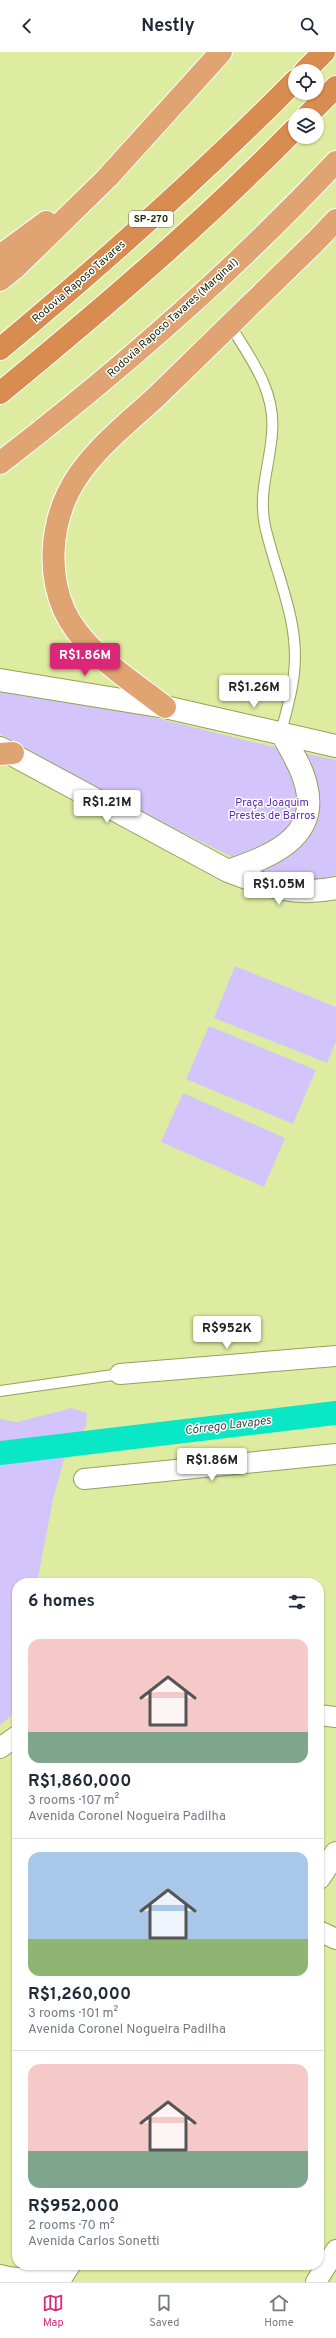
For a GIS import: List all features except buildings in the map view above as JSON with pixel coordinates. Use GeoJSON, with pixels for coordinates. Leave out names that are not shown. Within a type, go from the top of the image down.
{"type":"FeatureCollection","features":[{"type":"Feature","properties":{"kind":"highway"},"geometry":{"type":"LineString","coordinates":[[0,280],[15,268],[107,178],[220,52]]}},
{"type":"Feature","properties":{"kind":"highway"},"geometry":{"type":"LineString","coordinates":[[312,64],[324,52]]}},
{"type":"Feature","properties":{"kind":"highway"},"geometry":{"type":"LineString","coordinates":[[315,108],[336,87]]}},
{"type":"Feature","properties":{"kind":"highway","name":"Rodovia Raposo Tavares"},"geometry":{"type":"LineString","coordinates":[[0,349],[164,207],[218,158],[288,88]]}},
{"type":"Feature","properties":{"kind":"highway","name":"SP-270"},"geometry":{"type":"LineString","coordinates":[[0,393],[99,311],[228,195],[288,136]]}},
{"type":"Feature","properties":{"kind":"highway","name":"Rodovia Raposo Tavares (Marginal)"},"geometry":{"type":"LineString","coordinates":[[0,463],[69,410],[179,315],[286,216],[336,162]]}},
{"type":"Feature","properties":{"kind":"highway"},"geometry":{"type":"LineString","coordinates":[[0,256],[107,178]]}},
{"type":"Feature","properties":{"kind":"highway"},"geometry":{"type":"LineString","coordinates":[[165,707],[94,650],[77,632],[64,610],[56,587],[53,565],[54,544],[61,510],[68,492],[84,468],[99,450],[230,325],[336,220]]}},
{"type":"Feature","properties":{"kind":"main road"},"geometry":{"type":"LineString","coordinates":[[0,680],[165,707],[281,732],[336,746]]}},
{"type":"Feature","properties":{"kind":"main road"},"geometry":{"type":"LineString","coordinates":[[228,870],[261,859],[283,848],[296,835],[305,819],[308,801],[306,784],[281,732]]}},
{"type":"Feature","properties":{"kind":"main road"},"geometry":{"type":"LineString","coordinates":[[4,752],[228,870],[268,886],[297,892],[336,888]]}},
{"type":"Feature","properties":{"kind":"main road"},"geometry":{"type":"LineString","coordinates":[[324,1871],[336,1853]]}},
{"type":"Feature","properties":{"kind":"street"},"geometry":{"type":"LineString","coordinates":[[120,1374],[336,1356]]}},
{"type":"Feature","properties":{"kind":"street"},"geometry":{"type":"LineString","coordinates":[[84,1479],[336,1454]]}},
{"type":"Feature","properties":{"kind":"street"},"geometry":{"type":"LineString","coordinates":[[324,1716],[336,1717]]}},
{"type":"Feature","properties":{"kind":"street"},"geometry":{"type":"LineString","coordinates":[[0,1748],[12,1740]]}},
{"type":"Feature","properties":{"kind":"street"},"geometry":{"type":"LineString","coordinates":[[324,1933],[336,1939]]}},
{"type":"Feature","properties":{"kind":"street"},"geometry":{"type":"LineString","coordinates":[[324,2269],[336,2250]]}},
{"type":"Feature","properties":{"kind":"street"},"geometry":{"type":"LineString","coordinates":[[316,2282],[324,2270]]}},
{"type":"Feature","properties":{"kind":"street"},"geometry":{"type":"LineString","coordinates":[[0,2275],[19,2280],[34,2279],[64,2272]]}},
{"type":"Feature","properties":{"kind":"lane"},"geometry":{"type":"LineString","coordinates":[[230,325],[264,382],[271,404],[272,433],[263,493],[265,525],[288,604],[294,646],[294,673],[281,732]]}},
{"type":"Feature","properties":{"kind":"lane"},"geometry":{"type":"LineString","coordinates":[[0,1391],[120,1374]]}},
{"type":"Feature","properties":{"kind":"green space","name":"Praça Joaquim Prestes de Barros"},"geometry":{"type":"Polygon","coordinates":[[[0,689],[111,707],[257,743],[336,760],[336,875],[314,882],[284,879],[261,871],[122,803],[0,734],[0,689]]]}},
{"type":"Feature","properties":{"kind":"green space"},"geometry":{"type":"Polygon","coordinates":[[[235,966],[336,1007],[336,1041],[327,1063],[214,1018],[235,966]]]}},
{"type":"Feature","properties":{"kind":"green space"},"geometry":{"type":"Polygon","coordinates":[[[209,1026],[316,1070],[293,1124],[186,1079],[209,1026]]]}},
{"type":"Feature","properties":{"kind":"green space"},"geometry":{"type":"Polygon","coordinates":[[[183,1093],[285,1138],[264,1187],[161,1142],[183,1093]]]}},
{"type":"Feature","properties":{"kind":"green space"},"geometry":{"type":"Polygon","coordinates":[[[72,1408],[87,1413],[86,1426],[65,1456],[53,1499],[38,1578],[12,1578],[12,1715],[0,1725],[0,1419],[17,1422],[72,1408]]]}},
{"type":"Feature","properties":{"kind":"waterway","name":"Córrego Lavapes"},"geometry":{"type":"LineString","coordinates":[[0,1453],[336,1413]]}}]}
